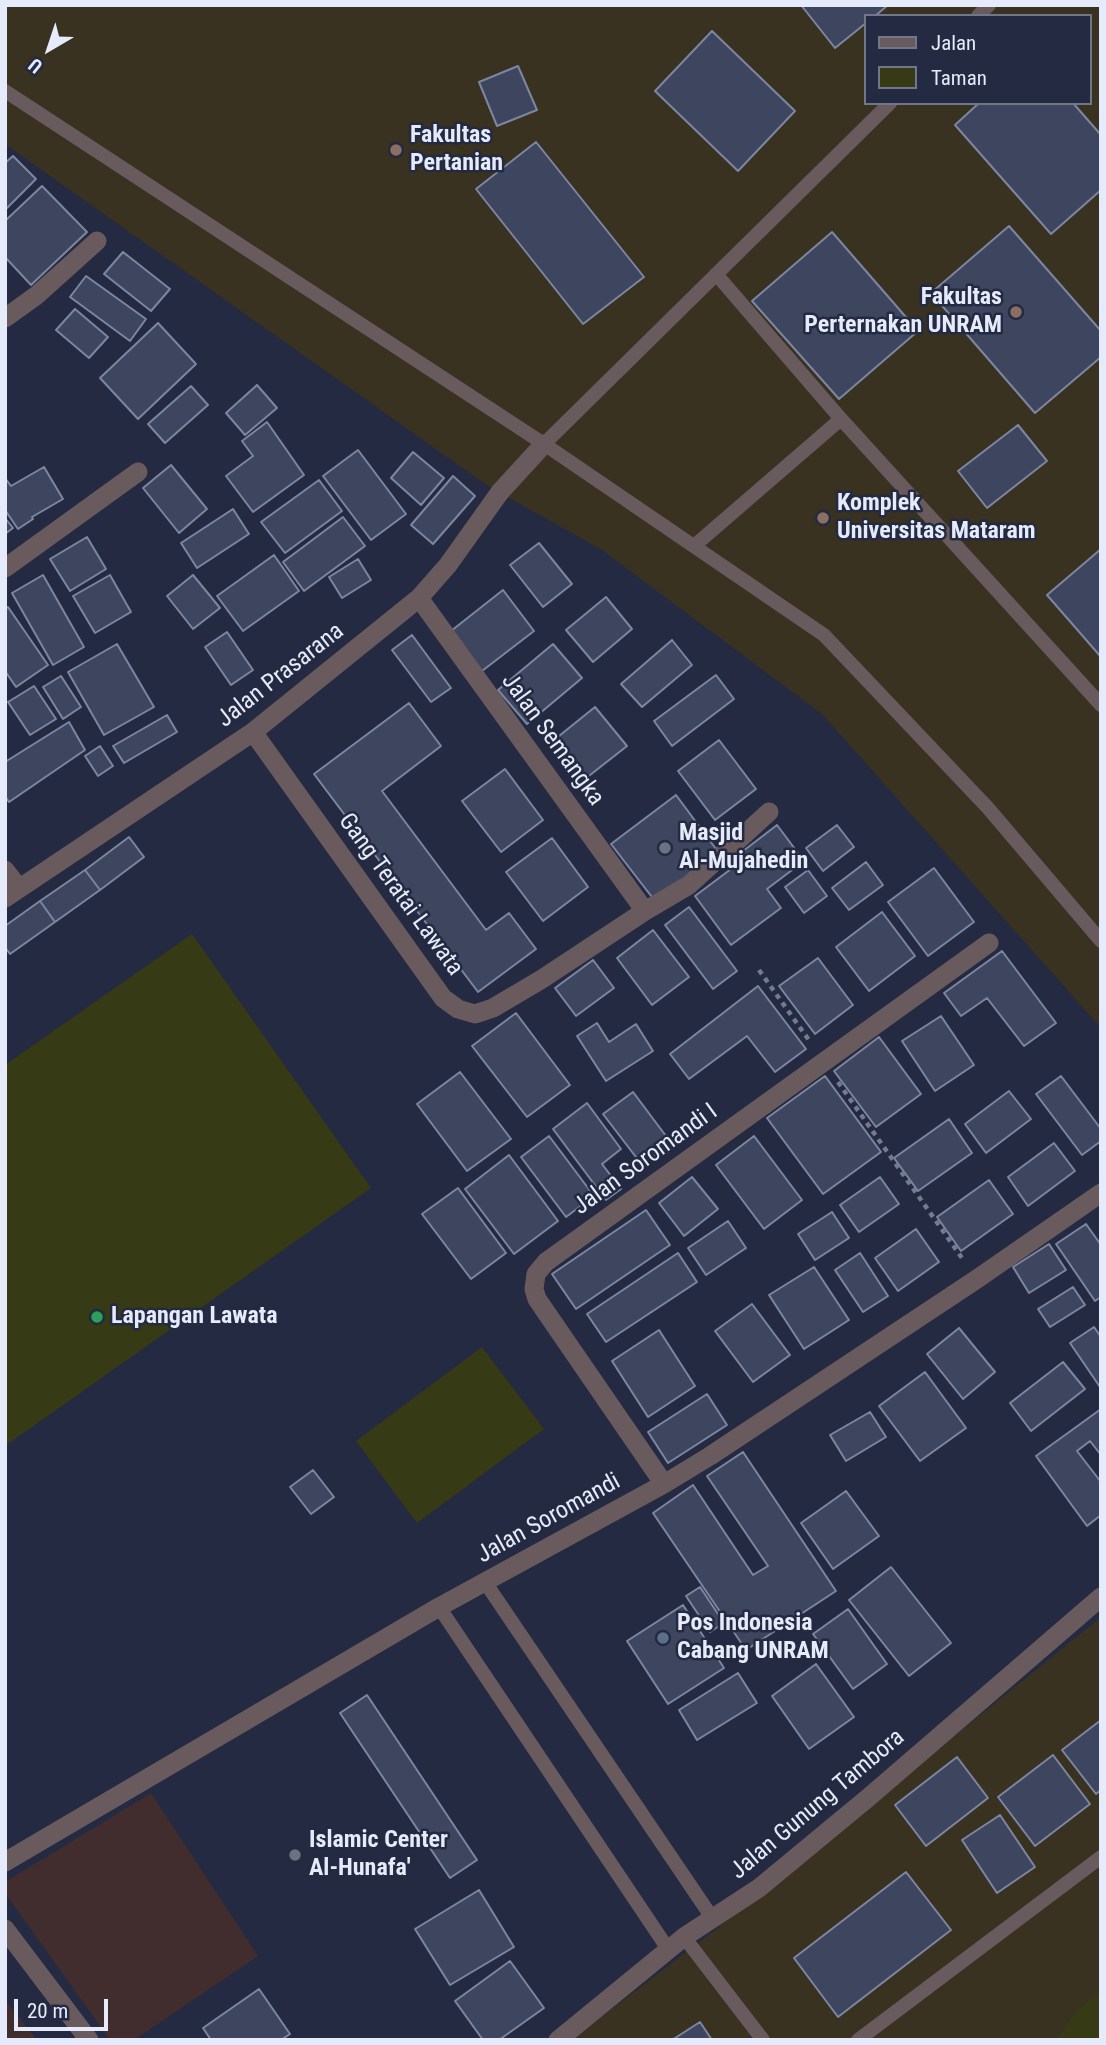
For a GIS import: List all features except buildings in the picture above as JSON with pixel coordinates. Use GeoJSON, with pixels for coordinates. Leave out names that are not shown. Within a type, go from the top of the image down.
{"type":"FeatureCollection","features":[{"type":"Feature","properties":{"kind":"street"},"geometry":{"type":"LineString","coordinates":[[5,318],[37,295],[97,241]]}},
{"type":"Feature","properties":{"kind":"street","name":"Jalan Prasarana"},"geometry":{"type":"LineString","coordinates":[[12,893],[253,732],[419,598],[448,565],[500,492],[544,444]]}},
{"type":"Feature","properties":{"kind":"street"},"geometry":{"type":"LineString","coordinates":[[5,568],[138,471]]}},
{"type":"Feature","properties":{"kind":"street","name":"Jalan Semangka"},"geometry":{"type":"LineString","coordinates":[[419,598],[645,911]]}},
{"type":"Feature","properties":{"kind":"street","name":"Gang Teratai Lawata"},"geometry":{"type":"LineString","coordinates":[[253,732],[443,998],[458,1009],[475,1014],[493,1008],[542,979],[689,885],[769,812]]}},
{"type":"Feature","properties":{"kind":"street"},"geometry":{"type":"LineString","coordinates":[[5,870],[12,893]]}},
{"type":"Feature","properties":{"kind":"street","name":"Jalan Soromandi I"},"geometry":{"type":"LineString","coordinates":[[664,1484],[537,1299],[534,1289],[536,1274],[546,1262],[989,943]]}},
{"type":"Feature","properties":{"kind":"street","name":"Jalan Soromandi"},"geometry":{"type":"LineString","coordinates":[[5,1862],[439,1607],[710,1456],[977,1279],[1101,1193]]}},
{"type":"Feature","properties":{"kind":"street","name":"Jalan Gunung Tambora"},"geometry":{"type":"LineString","coordinates":[[558,2040],[668,1949],[759,1888],[1101,1597]]}},
{"type":"Feature","properties":{"kind":"street"},"geometry":{"type":"LineString","coordinates":[[5,1929],[89,2040]]}},
{"type":"Feature","properties":{"kind":"lane"},"geometry":{"type":"LineString","coordinates":[[5,92],[544,444],[824,635],[988,808],[1101,942]]}},
{"type":"Feature","properties":{"kind":"lane"},"geometry":{"type":"LineString","coordinates":[[544,444],[888,105]]}},
{"type":"Feature","properties":{"kind":"lane"},"geometry":{"type":"LineString","coordinates":[[716,274],[841,419],[1101,705]]}},
{"type":"Feature","properties":{"kind":"lane"},"geometry":{"type":"LineString","coordinates":[[694,546],[841,419]]}},
{"type":"Feature","properties":{"kind":"lane"},"geometry":{"type":"LineString","coordinates":[[485,1582],[713,1919]]}},
{"type":"Feature","properties":{"kind":"lane"},"geometry":{"type":"LineString","coordinates":[[439,1607],[668,1949]]}},
{"type":"Feature","properties":{"kind":"lane"},"geometry":{"type":"LineString","coordinates":[[858,2040],[1101,1857]]}},
{"type":"Feature","properties":{"kind":"lane"},"geometry":{"type":"LineString","coordinates":[[684,1937],[763,2040]]}},
{"type":"Feature","properties":{"kind":"path"},"geometry":{"type":"LineString","coordinates":[[759,970],[977,1279]]}},
{"type":"Feature","properties":{"kind":"shaded area","name":"Komplek Universitas Mataram"},"geometry":{"type":"Polygon","coordinates":[[[5,5],[1101,5],[1101,1028],[822,714],[602,550],[488,486],[5,144],[5,5]]]}},
{"type":"Feature","properties":{"kind":"shaded area"},"geometry":{"type":"Polygon","coordinates":[[[1101,1617],[1101,2040],[571,2040],[710,1934],[1101,1617]]]}},
{"type":"Feature","properties":{"kind":"shaded area"},"geometry":{"type":"Polygon","coordinates":[[[151,1793],[258,1956],[134,2040],[110,2040],[5,1893],[5,1882],[151,1793]]]}},
{"type":"Feature","properties":{"kind":"shaded area"},"geometry":{"type":"Polygon","coordinates":[[[5,2000],[37,2040],[5,2040],[5,2000]]]}},
{"type":"Feature","properties":{"kind":"green space","name":"Lapangan Lawata"},"geometry":{"type":"Polygon","coordinates":[[[192,934],[371,1188],[5,1446],[5,1065],[192,934]]]}},
{"type":"Feature","properties":{"kind":"green space"},"geometry":{"type":"Polygon","coordinates":[[[482,1347],[544,1429],[417,1523],[356,1441],[482,1347]]]}},
{"type":"Feature","properties":{"kind":"green space"},"geometry":{"type":"Polygon","coordinates":[[[1101,1992],[1101,2040],[1057,2040],[1077,2010],[1101,1992]]]}},
{"type":"Feature","properties":{"kind":"place","name":"Fakultas Pertanian"},"geometry":{"type":"Point","coordinates":[396,150]}},
{"type":"Feature","properties":{"kind":"place","name":"Fakultas Perternakan UNRAM"},"geometry":{"type":"Point","coordinates":[1016,312]}},
{"type":"Feature","properties":{"kind":"place","name":"Komplek Universitas Mataram"},"geometry":{"type":"Point","coordinates":[823,518]}},
{"type":"Feature","properties":{"kind":"place","name":"Masjid Al-Mujahedin"},"geometry":{"type":"Point","coordinates":[665,848]}},
{"type":"Feature","properties":{"kind":"place","name":"Lapangan Lawata"},"geometry":{"type":"Point","coordinates":[97,1317]}},
{"type":"Feature","properties":{"kind":"place","name":"Pos Indonesia Cabang UNRAM"},"geometry":{"type":"Point","coordinates":[663,1638]}},
{"type":"Feature","properties":{"kind":"place","name":"Islamic Center Al-Hunafa'"},"geometry":{"type":"Point","coordinates":[295,1855]}}]}
